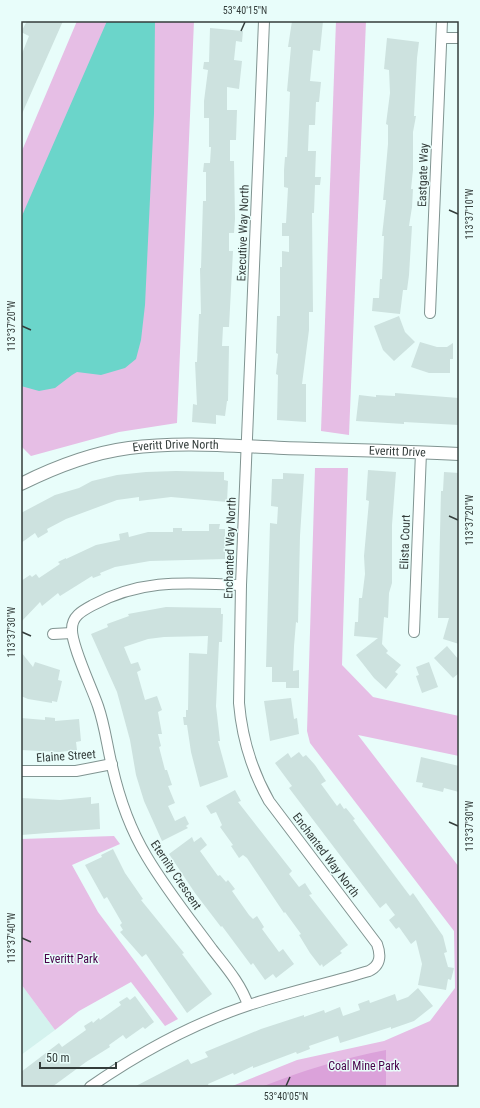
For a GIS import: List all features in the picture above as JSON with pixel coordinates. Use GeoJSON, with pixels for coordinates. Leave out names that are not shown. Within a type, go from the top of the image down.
{"type":"FeatureCollection","features":[{"type":"Feature","properties":{"kind":"street","name":"Executive Way North"},"geometry":{"type":"LineString","coordinates":[[248,447],[264,21]]}},
{"type":"Feature","properties":{"kind":"street","name":"Eastgate Way"},"geometry":{"type":"LineString","coordinates":[[430,314],[442,21]]}},
{"type":"Feature","properties":{"kind":"street"},"geometry":{"type":"LineString","coordinates":[[442,38],[459,38]]}},
{"type":"Feature","properties":{"kind":"street","name":"Everitt Drive North"},"geometry":{"type":"LineString","coordinates":[[21,484],[74,461],[128,448],[164,445],[336,450]]}},
{"type":"Feature","properties":{"kind":"street","name":"Enchanted Way North"},"geometry":{"type":"LineString","coordinates":[[90,1087],[141,1054],[177,1035],[248,1005],[369,971],[375,968],[380,957],[377,944],[269,801],[250,761],[243,737],[238,702],[241,585],[248,447]]}},
{"type":"Feature","properties":{"kind":"street","name":"Everitt Drive"},"geometry":{"type":"LineString","coordinates":[[336,450],[459,454]]}},
{"type":"Feature","properties":{"kind":"street","name":"Elista Court"},"geometry":{"type":"LineString","coordinates":[[414,632],[421,452]]}},
{"type":"Feature","properties":{"kind":"street"},"geometry":{"type":"LineString","coordinates":[[53,634],[72,633],[74,619],[80,612],[106,599],[130,590],[153,584],[174,582],[241,585]]}},
{"type":"Feature","properties":{"kind":"street","name":"Eternity Crescent"},"geometry":{"type":"LineString","coordinates":[[72,633],[101,714],[112,764],[126,813],[146,856],[168,891],[240,986],[248,1005]]}},
{"type":"Feature","properties":{"kind":"street","name":"Elaine Street"},"geometry":{"type":"LineString","coordinates":[[21,771],[76,771],[112,764]]}},
{"type":"Feature","properties":{"kind":"shaded area"},"geometry":{"type":"Polygon","coordinates":[[[21,984],[55,1030],[21,1055],[21,984]]]}},
{"type":"Feature","properties":{"kind":"green space"},"geometry":{"type":"Polygon","coordinates":[[[77,21],[194,21],[177,423],[119,432],[31,456],[21,446],[21,153],[77,21]]]}},
{"type":"Feature","properties":{"kind":"green space"},"geometry":{"type":"Polygon","coordinates":[[[336,21],[366,21],[349,435],[321,431],[336,21]]]}},
{"type":"Feature","properties":{"kind":"green space","name":"Coal Mine Park"},"geometry":{"type":"Polygon","coordinates":[[[315,468],[348,468],[342,665],[373,697],[459,716],[459,756],[358,735],[459,867],[459,1087],[230,1087],[297,1060],[384,1041],[430,1021],[455,988],[454,931],[310,743],[307,731],[315,468]]]}},
{"type":"Feature","properties":{"kind":"green space","name":"Everitt Park"},"geometry":{"type":"Polygon","coordinates":[[[114,836],[120,844],[72,865],[98,912],[178,1019],[165,1026],[131,982],[79,1011],[55,1030],[21,984],[21,839],[114,836]]]}},
{"type":"Feature","properties":{"kind":"green space","name":"Coal Mine Park"},"geometry":{"type":"Polygon","coordinates":[[[386,1050],[386,1087],[261,1087],[323,1066],[386,1050]]]}},
{"type":"Feature","properties":{"kind":"water"},"geometry":{"type":"Polygon","coordinates":[[[107,21],[155,21],[154,114],[145,305],[141,340],[136,359],[125,368],[101,375],[77,372],[55,388],[39,391],[21,386],[21,218],[107,21]]]}},
{"type":"Feature","properties":{"kind":"building"},"geometry":{"type":"Polygon","coordinates":[[[27,21],[63,21],[21,116],[21,56],[29,36],[21,32],[27,21]]]}},
{"type":"Feature","properties":{"kind":"building"},"geometry":{"type":"Polygon","coordinates":[[[292,21],[323,21],[320,51],[313,50],[310,81],[321,82],[319,102],[316,102],[315,125],[309,125],[308,151],[316,151],[315,177],[321,177],[320,185],[315,185],[314,213],[312,213],[313,312],[309,312],[309,330],[302,384],[306,384],[306,422],[277,420],[278,375],[276,374],[278,354],[276,353],[277,316],[280,316],[280,267],[282,267],[282,251],[289,252],[289,236],[282,236],[282,223],[286,223],[288,188],[284,187],[284,170],[285,157],[287,157],[290,92],[287,91],[291,47],[288,47],[292,21]]]}},
{"type":"Feature","properties":{"kind":"building"},"geometry":{"type":"Polygon","coordinates":[[[210,28],[243,31],[242,42],[236,41],[234,60],[242,61],[239,89],[227,87],[227,110],[237,110],[236,140],[230,140],[230,161],[234,161],[235,219],[234,233],[229,233],[229,251],[233,251],[229,327],[223,327],[222,346],[229,346],[228,401],[225,416],[216,415],[216,424],[192,422],[193,404],[197,405],[195,362],[197,362],[199,314],[201,314],[200,268],[203,201],[206,201],[206,172],[203,172],[204,163],[210,163],[211,147],[209,147],[209,118],[204,118],[204,101],[208,70],[203,69],[204,62],[209,62],[210,28]]]}},
{"type":"Feature","properties":{"kind":"building"},"geometry":{"type":"Polygon","coordinates":[[[387,38],[419,42],[414,116],[416,116],[413,132],[413,170],[411,189],[413,189],[409,226],[412,226],[409,275],[407,290],[403,290],[400,314],[372,311],[373,298],[379,298],[380,279],[382,279],[384,236],[382,236],[386,200],[383,200],[388,144],[388,125],[386,124],[390,93],[389,70],[384,69],[387,38]]]}},
{"type":"Feature","properties":{"kind":"building"},"geometry":{"type":"Polygon","coordinates":[[[399,316],[405,332],[415,342],[394,361],[383,350],[374,326],[399,316]]]}},
{"type":"Feature","properties":{"kind":"building"},"geometry":{"type":"Polygon","coordinates":[[[420,342],[437,347],[447,347],[453,343],[453,359],[450,359],[450,373],[429,373],[411,367],[420,342]]]}},
{"type":"Feature","properties":{"kind":"building"},"geometry":{"type":"Polygon","coordinates":[[[395,393],[459,398],[459,425],[356,421],[359,395],[376,397],[376,395],[395,396],[395,393]]]}},
{"type":"Feature","properties":{"kind":"building"},"geometry":{"type":"Polygon","coordinates":[[[368,470],[396,472],[392,525],[392,583],[389,593],[388,618],[384,617],[382,644],[388,651],[386,653],[401,665],[395,672],[398,674],[386,689],[374,678],[356,655],[378,638],[354,636],[355,622],[358,622],[359,598],[362,598],[365,574],[364,556],[369,501],[366,500],[368,470]]]}},
{"type":"Feature","properties":{"kind":"building"},"geometry":{"type":"Polygon","coordinates":[[[176,471],[224,472],[224,480],[228,481],[227,502],[171,497],[139,501],[139,497],[117,500],[66,519],[47,529],[48,532],[38,538],[35,533],[21,543],[21,513],[55,495],[79,488],[92,481],[117,475],[176,471]]]}},
{"type":"Feature","properties":{"kind":"building"},"geometry":{"type":"Polygon","coordinates":[[[444,472],[459,473],[459,644],[443,639],[449,618],[438,618],[441,491],[443,491],[444,472]]]}},
{"type":"Feature","properties":{"kind":"building"},"geometry":{"type":"Polygon","coordinates":[[[283,473],[304,474],[300,536],[298,623],[296,622],[293,671],[299,670],[299,688],[286,688],[286,682],[272,682],[272,667],[266,667],[270,523],[277,524],[278,507],[271,506],[272,479],[283,479],[283,473]]]}},
{"type":"Feature","properties":{"kind":"building"},"geometry":{"type":"Polygon","coordinates":[[[209,524],[220,524],[219,529],[225,529],[225,559],[150,561],[115,567],[100,573],[101,575],[93,578],[92,576],[60,596],[58,593],[42,606],[40,602],[21,622],[21,581],[30,575],[32,577],[36,574],[39,578],[60,564],[58,562],[66,558],[96,545],[120,540],[119,534],[128,532],[129,537],[148,532],[173,532],[173,528],[182,528],[182,531],[209,531],[209,524]]]}},
{"type":"Feature","properties":{"kind":"building"},"geometry":{"type":"Polygon","coordinates":[[[166,607],[221,608],[221,614],[223,614],[222,642],[219,642],[216,706],[220,741],[218,741],[228,777],[200,787],[191,752],[187,725],[184,725],[183,717],[186,717],[186,710],[188,710],[189,653],[207,654],[208,636],[148,639],[124,647],[131,664],[138,662],[141,670],[137,672],[145,700],[157,696],[162,710],[158,712],[162,734],[158,734],[161,746],[159,747],[165,770],[167,770],[172,785],[168,786],[175,803],[168,806],[175,821],[185,816],[189,824],[186,826],[188,828],[162,841],[144,801],[136,775],[130,740],[117,692],[91,634],[108,627],[107,624],[129,616],[128,614],[166,607]]]}},
{"type":"Feature","properties":{"kind":"building"},"geometry":{"type":"Polygon","coordinates":[[[447,646],[459,660],[459,673],[453,678],[434,658],[447,646]]]}},
{"type":"Feature","properties":{"kind":"building"},"geometry":{"type":"Polygon","coordinates":[[[21,652],[33,667],[35,662],[60,670],[58,680],[62,681],[57,702],[52,701],[52,703],[28,699],[21,696],[21,652]]]}},
{"type":"Feature","properties":{"kind":"building"},"geometry":{"type":"Polygon","coordinates":[[[429,662],[438,687],[422,693],[416,676],[419,675],[416,667],[429,662]]]}},
{"type":"Feature","properties":{"kind":"building"},"geometry":{"type":"Polygon","coordinates":[[[291,698],[294,719],[297,718],[299,734],[270,741],[264,701],[291,698]]]}},
{"type":"Feature","properties":{"kind":"building"},"geometry":{"type":"Polygon","coordinates":[[[45,717],[55,718],[55,721],[79,719],[81,741],[76,742],[77,750],[59,752],[21,750],[21,718],[45,720],[45,717]]]}},
{"type":"Feature","properties":{"kind":"building"},"geometry":{"type":"Polygon","coordinates":[[[299,752],[303,757],[306,755],[315,765],[326,781],[321,784],[337,806],[340,803],[355,819],[353,820],[410,896],[413,893],[443,936],[447,952],[444,953],[448,967],[454,968],[451,980],[448,979],[446,990],[418,985],[422,964],[416,940],[411,944],[399,927],[396,929],[389,920],[395,915],[386,903],[380,908],[289,788],[292,786],[275,763],[288,753],[291,758],[299,752]]]}},
{"type":"Feature","properties":{"kind":"building"},"geometry":{"type":"Polygon","coordinates":[[[421,757],[459,766],[459,792],[444,788],[443,792],[422,787],[423,783],[416,782],[421,757]]]}},
{"type":"Feature","properties":{"kind":"building"},"geometry":{"type":"Polygon","coordinates":[[[235,790],[241,801],[238,802],[292,871],[289,874],[299,887],[305,883],[312,894],[309,895],[348,945],[340,951],[342,953],[323,967],[322,964],[320,966],[310,953],[299,935],[301,934],[285,912],[284,913],[247,858],[243,855],[239,858],[231,846],[233,845],[220,827],[222,825],[216,812],[211,814],[206,806],[235,790]]]}},
{"type":"Feature","properties":{"kind":"building"},"geometry":{"type":"Polygon","coordinates":[[[91,797],[91,804],[99,803],[100,829],[21,835],[21,798],[60,800],[91,797]]]}},
{"type":"Feature","properties":{"kind":"building"},"geometry":{"type":"Polygon","coordinates":[[[192,837],[194,842],[201,837],[207,845],[200,851],[218,876],[220,875],[226,882],[228,880],[235,889],[232,891],[249,915],[253,919],[257,916],[264,927],[262,929],[279,952],[283,949],[294,964],[276,978],[273,974],[265,980],[253,963],[251,965],[195,893],[169,854],[192,837]]]}},
{"type":"Feature","properties":{"kind":"building"},"geometry":{"type":"Polygon","coordinates":[[[113,849],[125,873],[143,899],[141,900],[184,953],[182,954],[212,994],[187,1013],[146,954],[142,957],[120,932],[123,930],[120,925],[122,923],[107,897],[104,899],[85,865],[102,857],[101,855],[113,849]]]}},
{"type":"Feature","properties":{"kind":"building"},"geometry":{"type":"Polygon","coordinates":[[[418,988],[433,1006],[414,1021],[340,1043],[338,1036],[309,1046],[310,1049],[297,1054],[296,1052],[253,1068],[253,1066],[234,1075],[233,1073],[208,1084],[209,1087],[134,1087],[188,1059],[191,1064],[208,1057],[205,1052],[261,1029],[304,1015],[304,1017],[324,1010],[325,1013],[340,1007],[343,1016],[360,1010],[358,1004],[369,1000],[370,1003],[395,994],[397,1001],[408,997],[418,988]]]}},
{"type":"Feature","properties":{"kind":"building"},"geometry":{"type":"Polygon","coordinates":[[[135,996],[154,1022],[145,1029],[143,1027],[126,1039],[123,1035],[109,1045],[110,1047],[86,1062],[52,1087],[21,1087],[21,1072],[59,1043],[62,1047],[86,1030],[84,1026],[92,1021],[93,1023],[99,1018],[100,1020],[121,1005],[119,1002],[127,997],[130,1000],[135,996]]]}}]}
